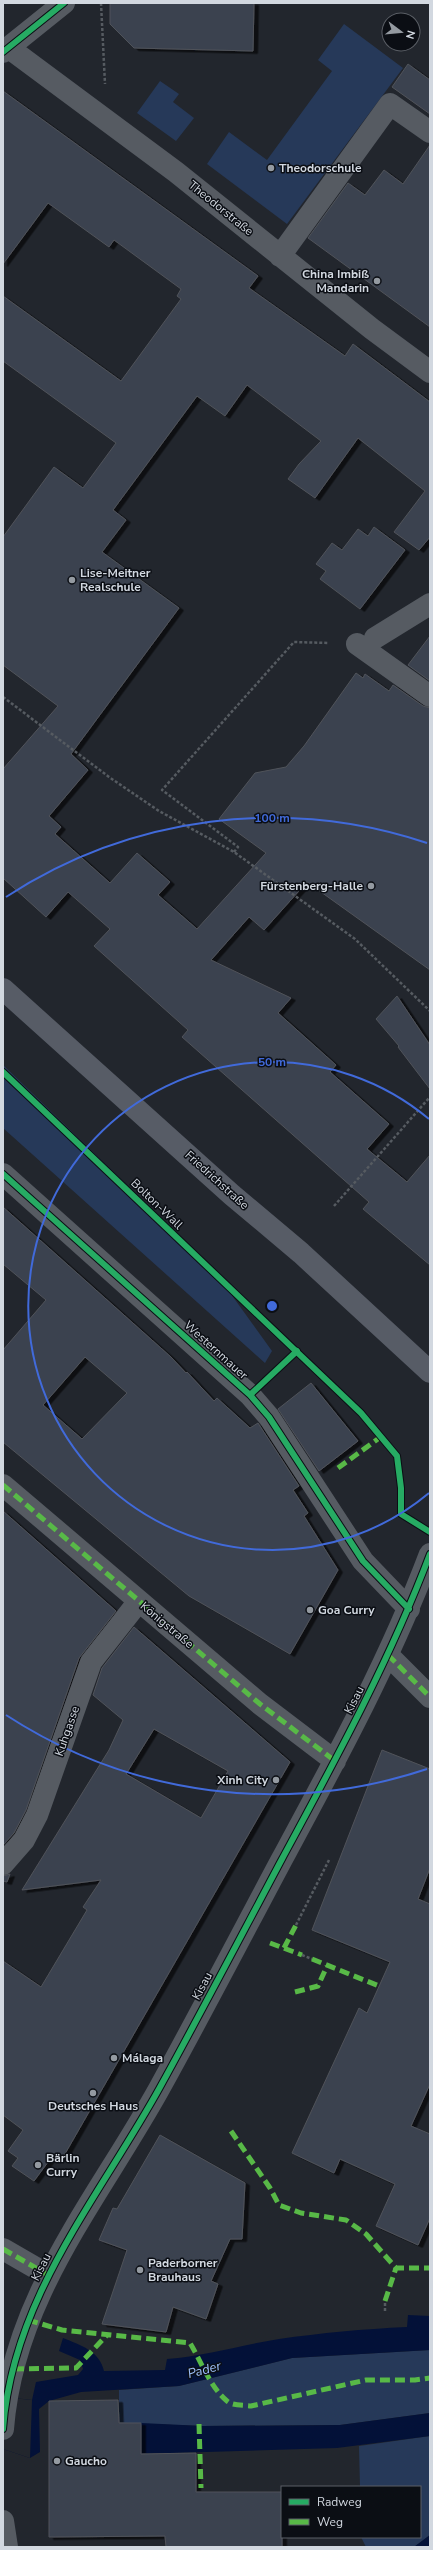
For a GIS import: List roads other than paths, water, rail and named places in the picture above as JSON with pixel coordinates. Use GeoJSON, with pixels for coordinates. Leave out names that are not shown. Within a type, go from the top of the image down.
{"type":"FeatureCollection","features":[{"type":"Feature","properties":{"kind":"main road","name":"Friedrichstraße"},"geometry":{"type":"LineString","coordinates":[[3,989],[232,1195],[301,1253],[430,1372]]}},
{"type":"Feature","properties":{"kind":"street"},"geometry":{"type":"LineString","coordinates":[[6,50],[64,3]]}},
{"type":"Feature","properties":{"kind":"street","name":"Theodorstraße"},"geometry":{"type":"LineString","coordinates":[[6,50],[176,172],[372,329],[430,372]]}},
{"type":"Feature","properties":{"kind":"street"},"geometry":{"type":"LineString","coordinates":[[280,256],[390,104],[430,132]]}},
{"type":"Feature","properties":{"kind":"street"},"geometry":{"type":"LineString","coordinates":[[430,604],[366,641],[430,696]]}},
{"type":"Feature","properties":{"kind":"street","name":"Westernmauer"},"geometry":{"type":"LineString","coordinates":[[3,1174],[250,1395],[269,1417],[363,1561],[409,1609]]}},
{"type":"Feature","properties":{"kind":"street","name":"Königstraße"},"geometry":{"type":"LineString","coordinates":[[3,1485],[260,1704],[335,1761]]}},
{"type":"Feature","properties":{"kind":"street","name":"Kisau"},"geometry":{"type":"LineString","coordinates":[[3,2429],[12,2378],[25,2328],[48,2276],[76,2225],[158,2091],[335,1761],[388,1655],[409,1609],[430,1554]]}},
{"type":"Feature","properties":{"kind":"street","name":"Kuhgasse"},"geometry":{"type":"LineString","coordinates":[[3,1864],[24,1840],[37,1815],[91,1662],[138,1601]]}},
{"type":"Feature","properties":{"kind":"street"},"geometry":{"type":"LineString","coordinates":[[388,1655],[430,1697]]}},
{"type":"Feature","properties":{"kind":"street"},"geometry":{"type":"LineString","coordinates":[[3,2249],[48,2276]]}},
{"type":"Feature","properties":{"kind":"street"},"geometry":{"type":"LineString","coordinates":[[3,2521],[7,2547]]}},
{"type":"Feature","properties":{"kind":"water","name":"Pader"},"geometry":{"type":"Polygon","coordinates":[[[408,2315],[430,2316],[430,2350],[292,2358],[179,2386],[81,2392],[49,2401],[39,2409],[40,2452],[30,2458],[3,2449],[3,2397],[32,2400],[36,2382],[78,2375],[83,2369],[80,2360],[59,2351],[63,2338],[82,2346],[94,2354],[102,2364],[104,2371],[165,2370],[167,2359],[181,2358],[265,2341],[326,2333],[407,2327],[408,2315]]]}},
{"type":"Feature","properties":{"kind":"water"},"geometry":{"type":"Polygon","coordinates":[[[430,2413],[430,2436],[337,2448],[140,2454],[141,2423],[203,2426],[340,2425],[430,2413]]]}},
{"type":"Feature","properties":{"kind":"water"},"geometry":{"type":"Polygon","coordinates":[[[430,2535],[430,2547],[414,2547],[430,2535]]]}},
{"type":"Feature","properties":{"kind":"place","name":"Theodorschule"},"geometry":{"type":"Point","coordinates":[271,168]}},
{"type":"Feature","properties":{"kind":"place","name":"China Imbiß Mandarin"},"geometry":{"type":"Point","coordinates":[377,281]}},
{"type":"Feature","properties":{"kind":"place","name":"Lise-Meitner Realschule"},"geometry":{"type":"Point","coordinates":[72,580]}},
{"type":"Feature","properties":{"kind":"place","name":"Fürstenberg-Halle"},"geometry":{"type":"Point","coordinates":[371,886]}},
{"type":"Feature","properties":{"kind":"place","name":"Goa Curry"},"geometry":{"type":"Point","coordinates":[310,1610]}},
{"type":"Feature","properties":{"kind":"place","name":"Xinh City"},"geometry":{"type":"Point","coordinates":[276,1780]}},
{"type":"Feature","properties":{"kind":"place","name":"Málaga"},"geometry":{"type":"Point","coordinates":[114,2058]}},
{"type":"Feature","properties":{"kind":"place","name":"Deutsches Haus"},"geometry":{"type":"Point","coordinates":[93,2093]}},
{"type":"Feature","properties":{"kind":"place","name":"Bärlin Curry"},"geometry":{"type":"Point","coordinates":[38,2165]}},
{"type":"Feature","properties":{"kind":"place","name":"Paderborner Brauhaus"},"geometry":{"type":"Point","coordinates":[140,2270]}},
{"type":"Feature","properties":{"kind":"place","name":"Gaucho"},"geometry":{"type":"Point","coordinates":[57,2461]}}]}
